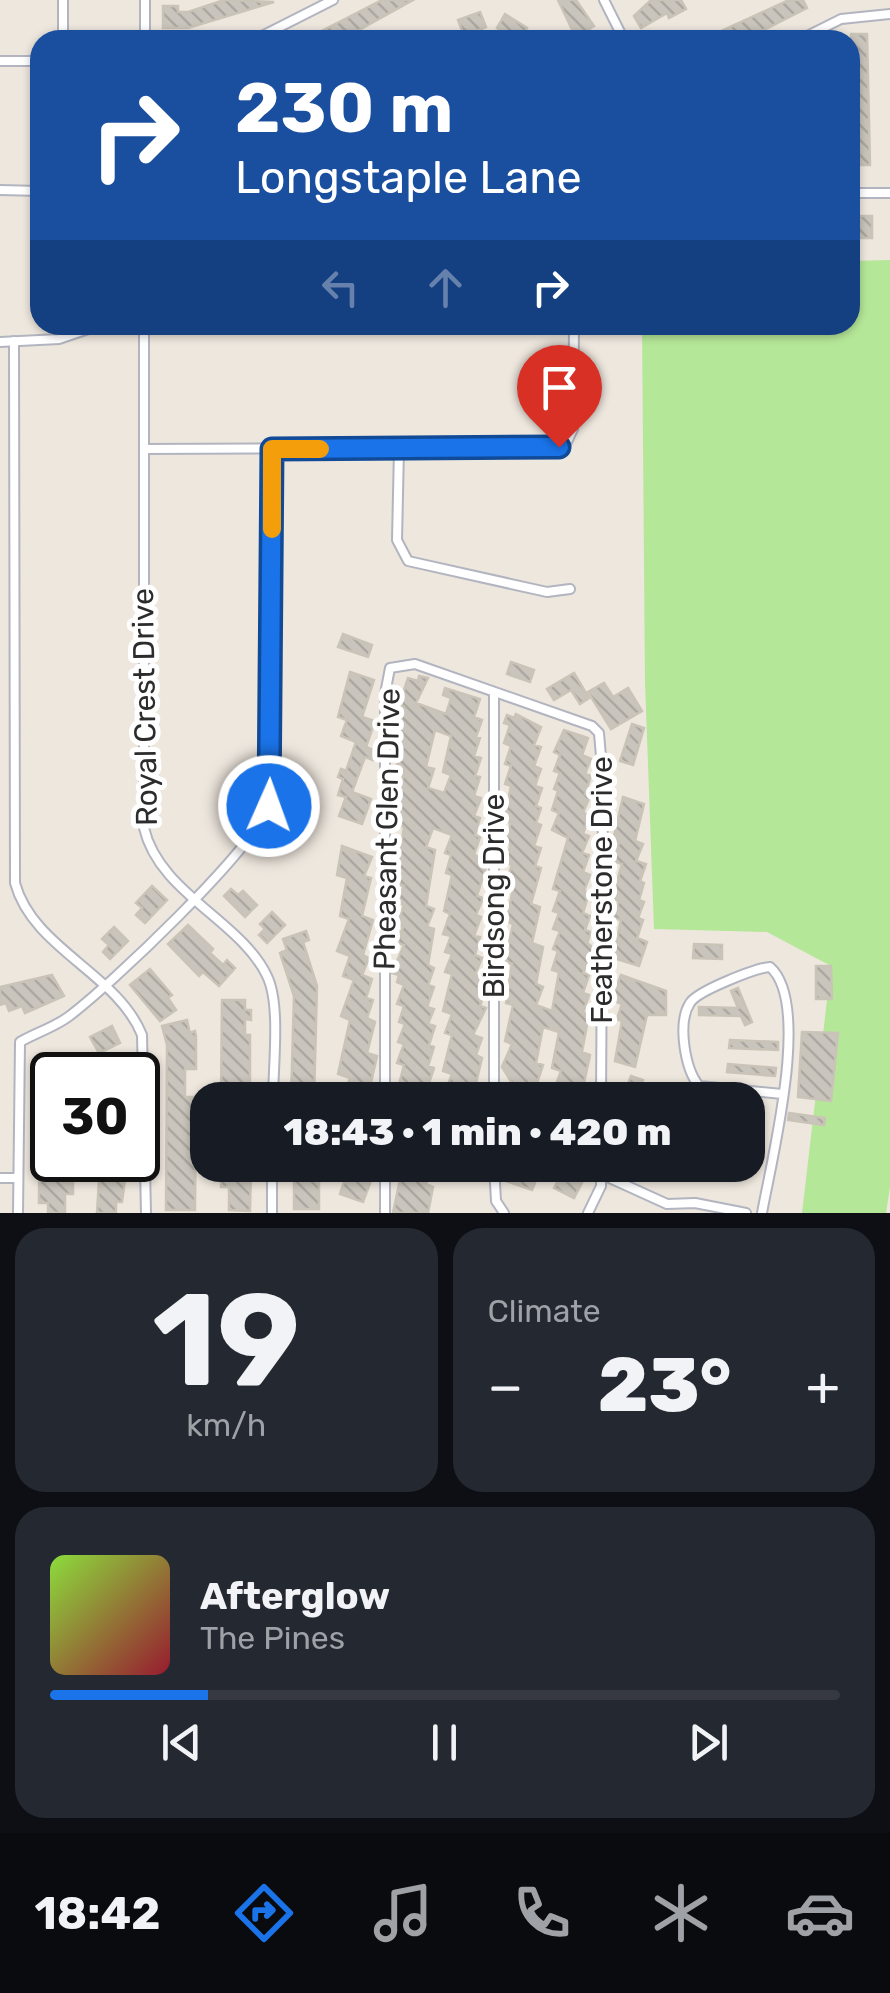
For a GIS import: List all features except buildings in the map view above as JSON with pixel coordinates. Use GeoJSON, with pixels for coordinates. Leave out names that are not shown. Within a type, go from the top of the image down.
{"type":"FeatureCollection","features":[{"type":"Feature","properties":{"kind":"street"},"geometry":{"type":"LineString","coordinates":[[63,0],[63,30]]}},
{"type":"Feature","properties":{"kind":"street"},"geometry":{"type":"LineString","coordinates":[[145,0],[145,30]]}},
{"type":"Feature","properties":{"kind":"street"},"geometry":{"type":"LineString","coordinates":[[274,30],[333,0]]}},
{"type":"Feature","properties":{"kind":"street"},"geometry":{"type":"LineString","coordinates":[[604,0],[619,30]]}},
{"type":"Feature","properties":{"kind":"street"},"geometry":{"type":"LineString","coordinates":[[819,30],[842,19],[890,14]]}},
{"type":"Feature","properties":{"kind":"street"},"geometry":{"type":"LineString","coordinates":[[0,61],[30,61]]}},
{"type":"Feature","properties":{"kind":"street"},"geometry":{"type":"LineString","coordinates":[[0,190],[30,191]]}},
{"type":"Feature","properties":{"kind":"street"},"geometry":{"type":"LineString","coordinates":[[860,193],[890,193]]}},
{"type":"Feature","properties":{"kind":"street"},"geometry":{"type":"LineString","coordinates":[[0,342],[60,340],[73,335]]}},
{"type":"Feature","properties":{"kind":"street","name":"Royal Crest Drive"},"geometry":{"type":"LineString","coordinates":[[144,335],[144,828],[157,862],[267,974],[273,1001],[272,1082]]}},
{"type":"Feature","properties":{"kind":"street"},"geometry":{"type":"LineString","coordinates":[[144,449],[550,449],[566,444],[573,429],[574,335]]}},
{"type":"Feature","properties":{"kind":"street"},"geometry":{"type":"LineString","coordinates":[[14,342],[13,867],[18,897],[32,919],[135,1019],[144,1043],[146,1213]]}},
{"type":"Feature","properties":{"kind":"street"},"geometry":{"type":"LineString","coordinates":[[18,1213],[20,1042],[68,1017],[103,986],[252,839],[269,806],[272,449]]}},
{"type":"Feature","properties":{"kind":"street"},"geometry":{"type":"LineString","coordinates":[[398,449],[397,540],[408,560],[547,592],[570,589]]}},
{"type":"Feature","properties":{"kind":"street","name":"Pheasant Glen Drive"},"geometry":{"type":"LineString","coordinates":[[385,1082],[387,676],[390,668],[401,663],[414,664],[494,692]]}},
{"type":"Feature","properties":{"kind":"street","name":"Birdsong Drive"},"geometry":{"type":"LineString","coordinates":[[494,692],[494,1082]]}},
{"type":"Feature","properties":{"kind":"street","name":"Featherstone Drive"},"geometry":{"type":"LineString","coordinates":[[494,692],[592,726],[602,743],[602,1082]]}},
{"type":"Feature","properties":{"kind":"street"},"geometry":{"type":"LineString","coordinates":[[0,723],[13,723]]}},
{"type":"Feature","properties":{"kind":"street"},"geometry":{"type":"LineString","coordinates":[[762,1213],[782,1094],[789,1030],[786,1002],[775,971],[761,968],[695,997],[686,1012],[686,1057],[690,1075],[699,1086],[782,1094]]}},
{"type":"Feature","properties":{"kind":"street"},"geometry":{"type":"LineString","coordinates":[[0,1178],[18,1178]]}},
{"type":"Feature","properties":{"kind":"street"},"geometry":{"type":"LineString","coordinates":[[272,1182],[272,1213]]}},
{"type":"Feature","properties":{"kind":"street"},"geometry":{"type":"LineString","coordinates":[[385,1182],[385,1213]]}},
{"type":"Feature","properties":{"kind":"street"},"geometry":{"type":"LineString","coordinates":[[495,1182],[496,1201],[504,1213]]}},
{"type":"Feature","properties":{"kind":"street"},"geometry":{"type":"LineString","coordinates":[[588,1213],[597,1199],[599,1182]]}},
{"type":"Feature","properties":{"kind":"street"},"geometry":{"type":"LineString","coordinates":[[624,1182],[667,1204],[695,1203],[746,1213]]}},
{"type":"Feature","properties":{"kind":"green space"},"geometry":{"type":"Polygon","coordinates":[[[890,260],[890,1187],[886,1213],[802,1213],[831,966],[767,932],[654,929],[645,682],[642,335],[860,335],[860,261],[890,260]]]}},
{"type":"Feature","properties":{"kind":"slow traffic"},"geometry":{"type":"LineString","coordinates":[[272,529],[272,449],[320,449]]}},
{"type":"Feature","properties":{"kind":"route"},"geometry":{"type":"LineString","coordinates":[[269,806],[272,449],[559,447]]}}]}
